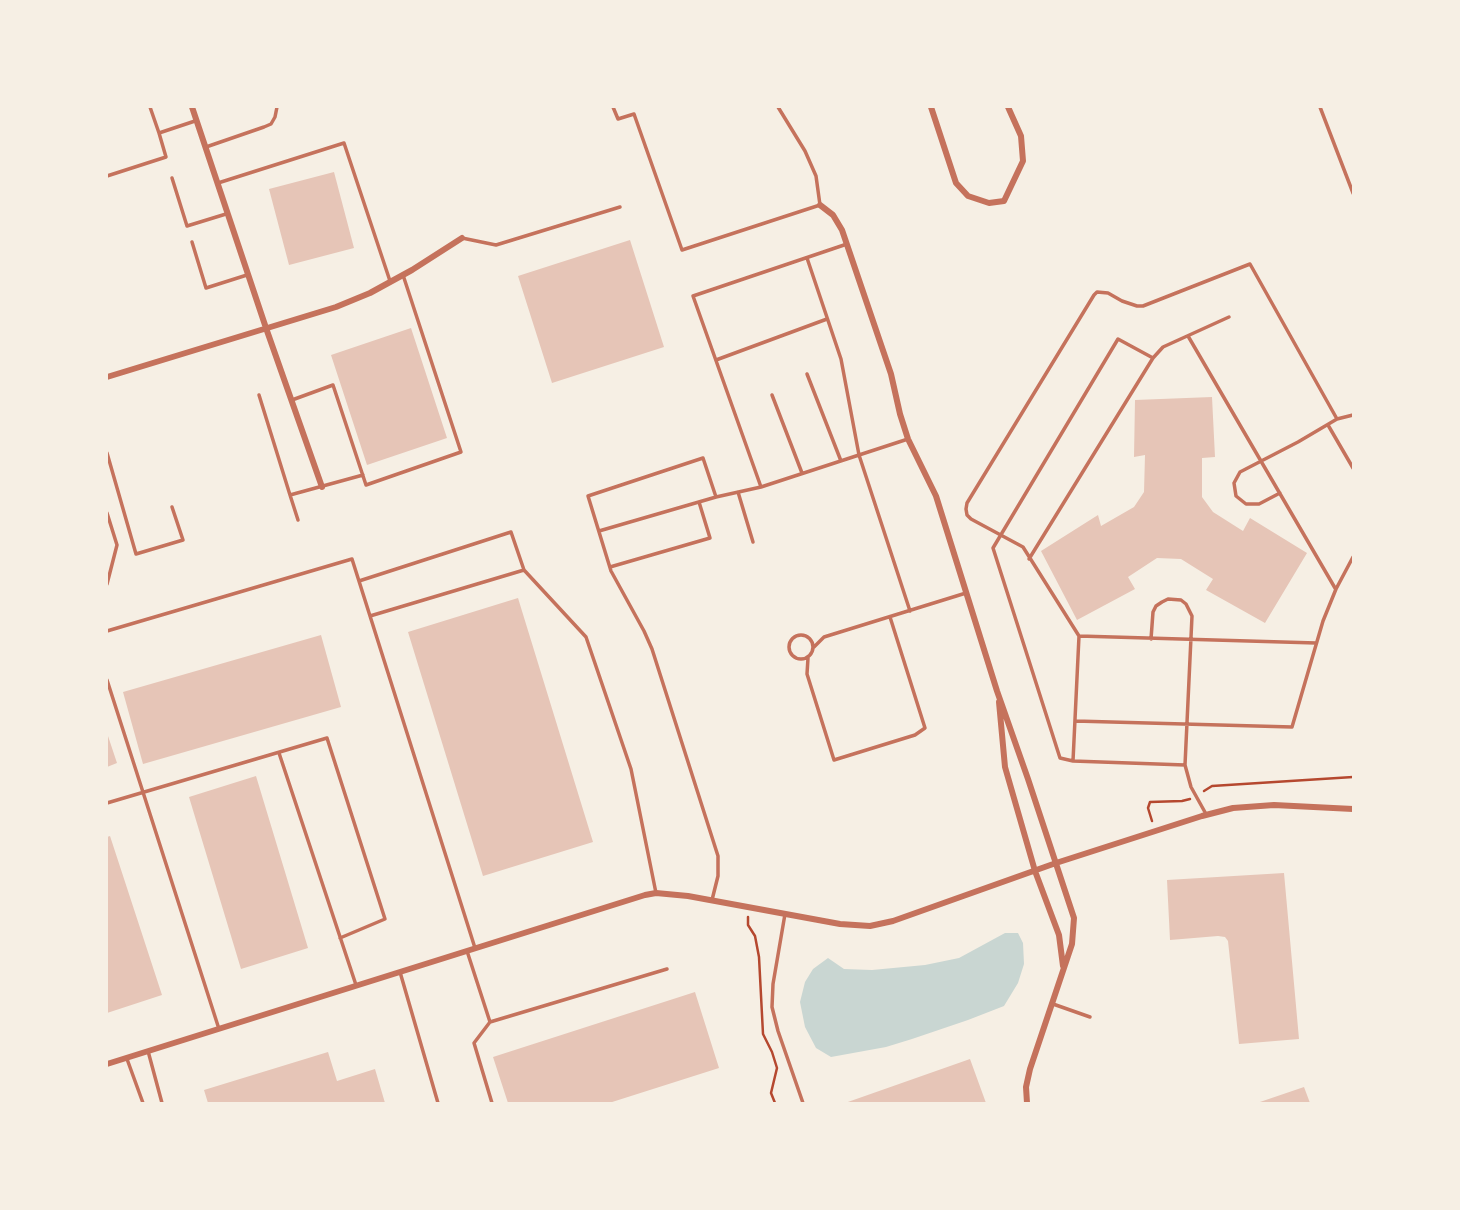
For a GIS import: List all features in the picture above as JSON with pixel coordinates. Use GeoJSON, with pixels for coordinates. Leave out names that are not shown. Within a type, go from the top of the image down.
{"type":"FeatureCollection","features":[{"type":"Feature","properties":{"kind":"street"},"geometry":{"type":"LineString","coordinates":[[192,107],[321,487]]}},
{"type":"Feature","properties":{"kind":"street"},"geometry":{"type":"LineString","coordinates":[[931,107],[956,183],[968,196],[989,203],[1004,201],[1023,161],[1021,136],[1008,107]]}},
{"type":"Feature","properties":{"kind":"street"},"geometry":{"type":"LineString","coordinates":[[820,205],[839,222],[848,244],[891,374],[908,439],[936,496],[997,691],[1073,918],[1072,944],[1027,1078],[1027,1103]]}},
{"type":"Feature","properties":{"kind":"street"},"geometry":{"type":"LineString","coordinates":[[107,377],[336,307],[403,275],[462,238]]}},
{"type":"Feature","properties":{"kind":"street"},"geometry":{"type":"LineString","coordinates":[[997,691],[1005,767],[1035,871],[1059,935],[1063,967]]}},
{"type":"Feature","properties":{"kind":"street"},"geometry":{"type":"LineString","coordinates":[[107,1064],[656,892],[856,926],[883,924],[1206,814],[1233,808],[1274,805],[1353,809]]}},
{"type":"Feature","properties":{"kind":"lane"},"geometry":{"type":"LineString","coordinates":[[107,176],[166,157],[150,107]]}},
{"type":"Feature","properties":{"kind":"lane"},"geometry":{"type":"LineString","coordinates":[[206,147],[271,124],[277,107]]}},
{"type":"Feature","properties":{"kind":"lane"},"geometry":{"type":"LineString","coordinates":[[613,107],[618,120],[634,114],[682,250],[820,205],[816,176],[811,164],[778,107]]}},
{"type":"Feature","properties":{"kind":"lane"},"geometry":{"type":"LineString","coordinates":[[1320,107],[1353,194]]}},
{"type":"Feature","properties":{"kind":"lane"},"geometry":{"type":"LineString","coordinates":[[159,133],[197,121]]}},
{"type":"Feature","properties":{"kind":"lane"},"geometry":{"type":"LineString","coordinates":[[218,183],[344,143],[390,282]]}},
{"type":"Feature","properties":{"kind":"lane"},"geometry":{"type":"LineString","coordinates":[[172,178],[187,226],[228,213]]}},
{"type":"Feature","properties":{"kind":"lane"},"geometry":{"type":"LineString","coordinates":[[462,238],[496,245],[620,207]]}},
{"type":"Feature","properties":{"kind":"lane"},"geometry":{"type":"LineString","coordinates":[[192,242],[206,288],[249,275]]}},
{"type":"Feature","properties":{"kind":"lane"},"geometry":{"type":"LineString","coordinates":[[761,487],[693,296],[848,244]]}},
{"type":"Feature","properties":{"kind":"lane"},"geometry":{"type":"LineString","coordinates":[[807,258],[841,359],[859,455],[910,611]]}},
{"type":"Feature","properties":{"kind":"lane"},"geometry":{"type":"LineString","coordinates":[[1073,761],[1079,636],[1023,547],[971,519],[967,515],[967,503],[1097,292],[1108,293],[1122,301],[1143,306],[1250,264],[1337,419]]}},
{"type":"Feature","properties":{"kind":"lane"},"geometry":{"type":"LineString","coordinates":[[291,400],[333,386],[366,485],[461,452],[403,275]]}},
{"type":"Feature","properties":{"kind":"lane"},"geometry":{"type":"LineString","coordinates":[[1029,559],[1153,358],[1164,347],[1229,317]]}},
{"type":"Feature","properties":{"kind":"lane"},"geometry":{"type":"LineString","coordinates":[[716,360],[827,319]]}},
{"type":"Feature","properties":{"kind":"lane"},"geometry":{"type":"LineString","coordinates":[[1188,335],[1336,589]]}},
{"type":"Feature","properties":{"kind":"lane"},"geometry":{"type":"LineString","coordinates":[[1153,358],[1118,339],[993,548],[1060,758],[1073,761],[1185,765]]}},
{"type":"Feature","properties":{"kind":"lane"},"geometry":{"type":"LineString","coordinates":[[807,374],[841,461]]}},
{"type":"Feature","properties":{"kind":"lane"},"geometry":{"type":"LineString","coordinates":[[259,395],[298,520]]}},
{"type":"Feature","properties":{"kind":"lane"},"geometry":{"type":"LineString","coordinates":[[772,395],[803,474]]}},
{"type":"Feature","properties":{"kind":"lane"},"geometry":{"type":"LineString","coordinates":[[1280,493],[1259,504],[1246,504],[1236,496],[1234,483],[1240,472],[1337,419],[1353,415]]}},
{"type":"Feature","properties":{"kind":"lane"},"geometry":{"type":"LineString","coordinates":[[1328,424],[1353,468]]}},
{"type":"Feature","properties":{"kind":"lane"},"geometry":{"type":"LineString","coordinates":[[599,531],[716,497],[761,487],[908,439]]}},
{"type":"Feature","properties":{"kind":"lane"},"geometry":{"type":"LineString","coordinates":[[107,453],[136,554],[183,540],[173,507]]}},
{"type":"Feature","properties":{"kind":"lane"},"geometry":{"type":"LineString","coordinates":[[712,900],[718,876],[718,856],[652,649],[610,568],[588,496],[703,458],[716,497]]}},
{"type":"Feature","properties":{"kind":"lane"},"geometry":{"type":"LineString","coordinates":[[290,495],[363,475]]}},
{"type":"Feature","properties":{"kind":"lane"},"geometry":{"type":"LineString","coordinates":[[738,492],[753,542]]}},
{"type":"Feature","properties":{"kind":"lane"},"geometry":{"type":"LineString","coordinates":[[610,568],[710,538],[699,502]]}},
{"type":"Feature","properties":{"kind":"lane"},"geometry":{"type":"LineString","coordinates":[[107,513],[117,545],[107,584]]}},
{"type":"Feature","properties":{"kind":"lane"},"geometry":{"type":"LineString","coordinates":[[359,581],[511,532],[524,570],[586,636],[631,769],[656,892]]}},
{"type":"Feature","properties":{"kind":"lane"},"geometry":{"type":"LineString","coordinates":[[1075,721],[1292,727],[1316,643],[1336,589],[1353,557]]}},
{"type":"Feature","properties":{"kind":"lane"},"geometry":{"type":"LineString","coordinates":[[107,631],[352,559],[475,948]]}},
{"type":"Feature","properties":{"kind":"lane"},"geometry":{"type":"LineString","coordinates":[[370,617],[524,570]]}},
{"type":"Feature","properties":{"kind":"lane"},"geometry":{"type":"LineString","coordinates":[[890,617],[925,728],[915,735],[834,760],[807,674],[808,658],[814,648],[824,637],[966,593]]}},
{"type":"Feature","properties":{"kind":"lane"},"geometry":{"type":"LineString","coordinates":[[1152,639],[1153,612],[1156,606],[1162,601],[1174,599],[1186,604],[1192,615],[1186,776],[1206,814]]}},
{"type":"Feature","properties":{"kind":"lane"},"geometry":{"type":"LineString","coordinates":[[808,658],[801,660],[793,657],[789,649],[791,640],[803,635],[811,639],[814,648]]}},
{"type":"Feature","properties":{"kind":"lane"},"geometry":{"type":"LineString","coordinates":[[1079,636],[1316,643]]}},
{"type":"Feature","properties":{"kind":"lane"},"geometry":{"type":"LineString","coordinates":[[107,680],[219,1029]]}},
{"type":"Feature","properties":{"kind":"lane"},"geometry":{"type":"LineString","coordinates":[[107,803],[327,738],[386,919],[340,938]]}},
{"type":"Feature","properties":{"kind":"lane"},"geometry":{"type":"LineString","coordinates":[[279,752],[356,986]]}},
{"type":"Feature","properties":{"kind":"lane"},"geometry":{"type":"LineString","coordinates":[[785,914],[772,984],[772,1007],[803,1103]]}},
{"type":"Feature","properties":{"kind":"lane"},"geometry":{"type":"LineString","coordinates":[[467,951],[490,1022]]}},
{"type":"Feature","properties":{"kind":"lane"},"geometry":{"type":"LineString","coordinates":[[492,1103],[474,1043],[490,1022],[667,969]]}},
{"type":"Feature","properties":{"kind":"lane"},"geometry":{"type":"LineString","coordinates":[[400,972],[436,1103]]}},
{"type":"Feature","properties":{"kind":"lane"},"geometry":{"type":"LineString","coordinates":[[1051,1004],[1090,1017]]}},
{"type":"Feature","properties":{"kind":"lane"},"geometry":{"type":"LineString","coordinates":[[148,1050],[162,1103]]}},
{"type":"Feature","properties":{"kind":"lane"},"geometry":{"type":"LineString","coordinates":[[126,1057],[143,1103]]}},
{"type":"Feature","properties":{"kind":"path"},"geometry":{"type":"LineString","coordinates":[[1155,831],[1148,808],[1150,802],[1182,801],[1196,797],[1212,786],[1353,777]]}},
{"type":"Feature","properties":{"kind":"shaded area"},"geometry":{"type":"Polygon","coordinates":[[[1005,933],[1018,933],[1023,943],[1024,964],[1018,983],[1004,1006],[886,1047],[831,1057],[816,1048],[805,1027],[800,1002],[805,982],[813,969],[828,958],[844,969],[872,970],[925,965],[959,958],[1005,933]]]}},
{"type":"Feature","properties":{"kind":"building"},"geometry":{"type":"Polygon","coordinates":[[[334,172],[354,248],[289,265],[269,189],[334,172]]]}},
{"type":"Feature","properties":{"kind":"building"},"geometry":{"type":"Polygon","coordinates":[[[630,240],[664,347],[552,383],[518,276],[630,240]]]}},
{"type":"Feature","properties":{"kind":"building"},"geometry":{"type":"Polygon","coordinates":[[[411,328],[447,438],[367,465],[331,355],[411,328]]]}},
{"type":"Feature","properties":{"kind":"building"},"geometry":{"type":"Polygon","coordinates":[[[1212,397],[1215,457],[1202,458],[1202,497],[1213,512],[1243,531],[1250,518],[1307,553],[1265,623],[1206,590],[1213,579],[1181,559],[1157,558],[1128,577],[1135,589],[1077,620],[1041,551],[1098,515],[1101,526],[1134,507],[1144,492],[1145,455],[1134,457],[1135,400],[1212,397]]]}},
{"type":"Feature","properties":{"kind":"building"},"geometry":{"type":"Polygon","coordinates":[[[518,598],[593,842],[483,876],[408,632],[518,598]]]}},
{"type":"Feature","properties":{"kind":"building"},"geometry":{"type":"Polygon","coordinates":[[[321,635],[341,707],[143,764],[123,692],[321,635]]]}},
{"type":"Feature","properties":{"kind":"building"},"geometry":{"type":"Polygon","coordinates":[[[107,733],[117,763],[107,767],[107,733]]]}},
{"type":"Feature","properties":{"kind":"building"},"geometry":{"type":"Polygon","coordinates":[[[256,776],[308,948],[241,969],[189,797],[256,776]]]}},
{"type":"Feature","properties":{"kind":"building"},"geometry":{"type":"Polygon","coordinates":[[[110,836],[162,995],[107,1013],[107,837],[110,836]]]}},
{"type":"Feature","properties":{"kind":"building"},"geometry":{"type":"Polygon","coordinates":[[[1284,873],[1299,1039],[1239,1044],[1228,941],[1225,937],[1218,936],[1170,940],[1167,880],[1284,873]]]}},
{"type":"Feature","properties":{"kind":"building"},"geometry":{"type":"Polygon","coordinates":[[[695,992],[719,1068],[609,1103],[508,1103],[493,1057],[695,992]]]}},
{"type":"Feature","properties":{"kind":"building"},"geometry":{"type":"Polygon","coordinates":[[[328,1052],[337,1081],[375,1069],[385,1103],[208,1103],[204,1090],[328,1052]]]}},
{"type":"Feature","properties":{"kind":"building"},"geometry":{"type":"Polygon","coordinates":[[[970,1059],[986,1103],[845,1103],[970,1059]]]}},
{"type":"Feature","properties":{"kind":"building"},"geometry":{"type":"Polygon","coordinates":[[[1304,1087],[1310,1103],[1257,1103],[1304,1087]]]}}]}
